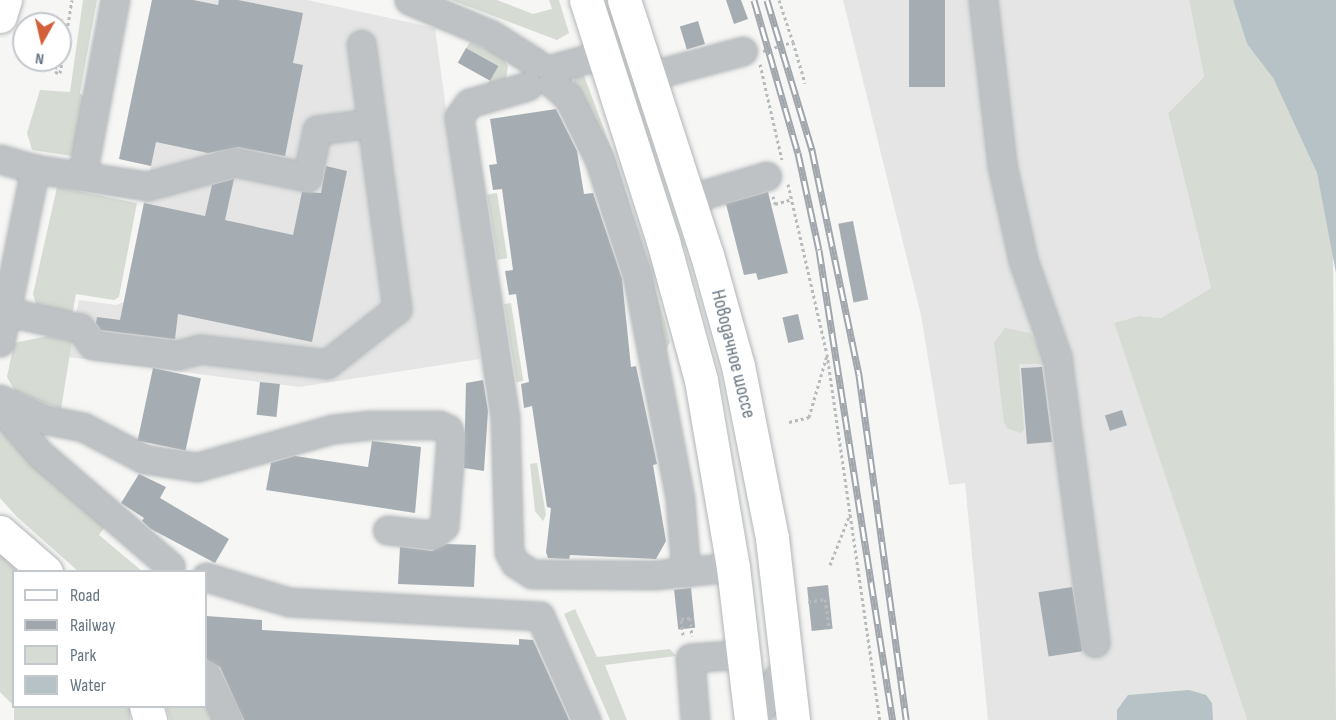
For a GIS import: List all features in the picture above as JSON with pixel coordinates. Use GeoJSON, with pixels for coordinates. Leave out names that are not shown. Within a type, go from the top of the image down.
{"type":"FeatureCollection","features":[{"type":"Feature","properties":{"kind":"main road"},"geometry":{"type":"LineString","coordinates":[[0,11],[3,0]]}},
{"type":"Feature","properties":{"kind":"main road"},"geometry":{"type":"LineString","coordinates":[[0,16],[3,0]]}},
{"type":"Feature","properties":{"kind":"main road","name":"Новодачное шоссе"},"geometry":{"type":"LineString","coordinates":[[586,0],[663,241],[701,380],[734,567],[752,720]]}},
{"type":"Feature","properties":{"kind":"main road","name":"Новодачное шоссе"},"geometry":{"type":"LineString","coordinates":[[624,0],[689,200],[738,366],[755,442],[794,720]]}},
{"type":"Feature","properties":{"kind":"main road"},"geometry":{"type":"LineString","coordinates":[[0,532],[44,570]]}},
{"type":"Feature","properties":{"kind":"lane"},"geometry":{"type":"LineString","coordinates":[[82,176],[115,0]]}},
{"type":"Feature","properties":{"kind":"lane"},"geometry":{"type":"LineString","coordinates":[[409,0],[490,34],[542,75],[568,97],[599,159],[637,275],[680,499],[686,573]]}},
{"type":"Feature","properties":{"kind":"lane"},"geometry":{"type":"LineString","coordinates":[[983,0],[1002,165],[1023,260],[1057,357],[1095,642]]}},
{"type":"Feature","properties":{"kind":"lane"},"geometry":{"type":"LineString","coordinates":[[8,312],[80,328],[93,345],[178,355],[200,349],[327,364],[397,309],[361,44]]}},
{"type":"Feature","properties":{"kind":"lane"},"geometry":{"type":"LineString","coordinates":[[649,76],[743,51]]}},
{"type":"Feature","properties":{"kind":"lane"},"geometry":{"type":"LineString","coordinates":[[605,54],[469,102],[459,117],[505,417],[509,552],[515,563],[532,574],[686,573],[734,567]]}},
{"type":"Feature","properties":{"kind":"lane"},"geometry":{"type":"LineString","coordinates":[[0,159],[35,169],[147,186],[235,162],[307,177],[317,130],[372,123]]}},
{"type":"Feature","properties":{"kind":"lane"},"geometry":{"type":"LineString","coordinates":[[0,342],[8,312],[35,169]]}},
{"type":"Feature","properties":{"kind":"lane"},"geometry":{"type":"LineString","coordinates":[[689,200],[779,173]]}},
{"type":"Feature","properties":{"kind":"lane"},"geometry":{"type":"LineString","coordinates":[[0,399],[47,420],[84,426],[144,459],[197,467],[333,429],[371,425],[439,425],[448,429],[452,438],[440,531],[432,535],[387,530]]}},
{"type":"Feature","properties":{"kind":"lane"},"geometry":{"type":"LineString","coordinates":[[0,407],[40,454],[176,570]]}},
{"type":"Feature","properties":{"kind":"lane"},"geometry":{"type":"LineString","coordinates":[[207,577],[289,602],[540,616],[586,720]]}},
{"type":"Feature","properties":{"kind":"lane"},"geometry":{"type":"LineString","coordinates":[[695,720],[690,658],[744,654]]}},
{"type":"Feature","properties":{"kind":"lane"},"geometry":{"type":"LineString","coordinates":[[752,720],[787,662]]}},
{"type":"Feature","properties":{"kind":"lane"},"geometry":{"type":"LineString","coordinates":[[207,676],[228,720]]}},
{"type":"Feature","properties":{"kind":"path"},"geometry":{"type":"LineString","coordinates":[[779,0],[805,83]]}},
{"type":"Feature","properties":{"kind":"path"},"geometry":{"type":"LineString","coordinates":[[793,42],[757,53],[779,173],[827,354],[880,720]]}},
{"type":"Feature","properties":{"kind":"path"},"geometry":{"type":"LineString","coordinates":[[789,423],[809,417],[827,354]]}},
{"type":"Feature","properties":{"kind":"path"},"geometry":{"type":"LineString","coordinates":[[830,565],[851,512]]}},
{"type":"Feature","properties":{"kind":"path"},"geometry":{"type":"LineString","coordinates":[[808,602],[825,600],[828,629]]}},
{"type":"Feature","properties":{"kind":"path"},"geometry":{"type":"LineString","coordinates":[[683,635],[681,619],[692,617],[691,628]]}},
{"type":"Feature","properties":{"kind":"shaded area"},"geometry":{"type":"Polygon","coordinates":[[[152,0],[307,0],[435,28],[480,359],[299,387],[69,357],[79,300],[116,305],[124,302],[151,166],[119,159],[152,0]]]}},
{"type":"Feature","properties":{"kind":"shaded area"},"geometry":{"type":"Polygon","coordinates":[[[843,0],[1189,0],[1204,77],[1168,113],[1211,288],[1161,318],[1139,316],[1114,323],[1247,720],[988,720],[965,483],[949,485],[921,315],[843,0]]]}},
{"type":"Feature","properties":{"kind":"green space"},"geometry":{"type":"Polygon","coordinates":[[[83,0],[97,0],[80,93],[86,99],[78,149],[72,156],[32,150],[27,133],[40,90],[70,92],[83,0]]]}},
{"type":"Feature","properties":{"kind":"green space"},"geometry":{"type":"Polygon","coordinates":[[[451,0],[497,0],[533,14],[552,9],[549,0],[559,0],[569,33],[557,40],[451,0]]]}},
{"type":"Feature","properties":{"kind":"green space"},"geometry":{"type":"Polygon","coordinates":[[[1189,0],[1233,0],[1247,44],[1273,78],[1317,173],[1333,245],[1336,720],[1247,720],[1114,323],[1139,316],[1161,318],[1211,288],[1168,113],[1204,77],[1189,0]]]}},
{"type":"Feature","properties":{"kind":"green space"},"geometry":{"type":"Polygon","coordinates":[[[470,42],[501,55],[508,66],[506,79],[487,85],[498,66],[466,48],[470,42]]]}},
{"type":"Feature","properties":{"kind":"green space"},"geometry":{"type":"Polygon","coordinates":[[[583,73],[616,161],[665,322],[670,342],[665,352],[574,87],[574,77],[583,73]]]}},
{"type":"Feature","properties":{"kind":"green space"},"geometry":{"type":"Polygon","coordinates":[[[57,187],[137,203],[119,297],[114,300],[76,294],[72,316],[47,310],[36,304],[33,294],[57,187]]]}},
{"type":"Feature","properties":{"kind":"green space"},"geometry":{"type":"Polygon","coordinates":[[[497,193],[507,258],[497,260],[487,195],[497,193]]]}},
{"type":"Feature","properties":{"kind":"green space"},"geometry":{"type":"Polygon","coordinates":[[[511,303],[523,381],[516,382],[504,304],[511,303]]]}},
{"type":"Feature","properties":{"kind":"green space"},"geometry":{"type":"Polygon","coordinates":[[[1005,328],[1030,333],[1046,357],[1044,364],[1019,364],[1024,430],[1020,433],[1007,428],[1004,422],[994,343],[1005,328]]]}},
{"type":"Feature","properties":{"kind":"green space"},"geometry":{"type":"Polygon","coordinates":[[[48,336],[72,341],[61,409],[15,391],[7,377],[14,343],[48,336]]]}},
{"type":"Feature","properties":{"kind":"green space"},"geometry":{"type":"Polygon","coordinates":[[[0,424],[108,522],[99,535],[141,570],[77,570],[16,516],[0,498],[0,424]]]}},
{"type":"Feature","properties":{"kind":"green space"},"geometry":{"type":"Polygon","coordinates":[[[537,463],[546,515],[543,521],[535,511],[530,464],[537,463]]]}},
{"type":"Feature","properties":{"kind":"green space"},"geometry":{"type":"Polygon","coordinates":[[[0,540],[30,570],[12,570],[12,704],[0,692],[0,540]]]}},
{"type":"Feature","properties":{"kind":"green space"},"geometry":{"type":"Polygon","coordinates":[[[575,609],[597,657],[670,649],[676,656],[605,665],[627,720],[610,720],[564,614],[575,609]]]}},
{"type":"Feature","properties":{"kind":"green space"},"geometry":{"type":"Polygon","coordinates":[[[207,688],[222,720],[170,720],[166,708],[207,708],[207,688]]]}},
{"type":"Feature","properties":{"kind":"green space"},"geometry":{"type":"Polygon","coordinates":[[[14,708],[130,708],[130,720],[14,720],[14,708]]]}},
{"type":"Feature","properties":{"kind":"water"},"geometry":{"type":"Polygon","coordinates":[[[1233,0],[1336,0],[1336,273],[1317,173],[1273,78],[1247,44],[1233,0]]]}},
{"type":"Feature","properties":{"kind":"water"},"geometry":{"type":"Polygon","coordinates":[[[1189,690],[1206,695],[1212,703],[1213,720],[1117,720],[1117,710],[1128,695],[1189,690]]]}},
{"type":"Feature","properties":{"kind":"building"},"geometry":{"type":"Polygon","coordinates":[[[152,0],[193,0],[218,5],[219,0],[238,0],[303,13],[293,63],[303,65],[285,156],[238,147],[208,153],[156,142],[151,166],[119,159],[152,0]]]}},
{"type":"Feature","properties":{"kind":"building"},"geometry":{"type":"Polygon","coordinates":[[[726,0],[741,0],[748,19],[734,24],[726,0]]]}},
{"type":"Feature","properties":{"kind":"building"},"geometry":{"type":"Polygon","coordinates":[[[909,0],[945,0],[945,87],[909,87],[909,0]]]}},
{"type":"Feature","properties":{"kind":"building"},"geometry":{"type":"Polygon","coordinates":[[[698,21],[705,44],[687,50],[680,27],[698,21]]]}},
{"type":"Feature","properties":{"kind":"building"},"geometry":{"type":"Polygon","coordinates":[[[466,48],[498,66],[490,81],[458,63],[466,48]]]}},
{"type":"Feature","properties":{"kind":"building"},"geometry":{"type":"Polygon","coordinates":[[[556,109],[577,151],[584,194],[593,193],[622,279],[631,367],[636,366],[657,464],[653,465],[666,541],[656,559],[570,555],[569,559],[548,558],[546,552],[551,508],[547,507],[532,406],[524,408],[521,384],[529,382],[516,294],[509,295],[505,271],[513,270],[502,189],[493,190],[489,165],[497,164],[490,119],[556,109]]]}},
{"type":"Feature","properties":{"kind":"building"},"geometry":{"type":"Polygon","coordinates":[[[326,166],[347,171],[312,342],[178,314],[175,339],[101,330],[96,323],[97,317],[120,320],[144,203],[205,216],[212,185],[234,179],[225,220],[293,235],[302,192],[321,193],[326,166]]]}},
{"type":"Feature","properties":{"kind":"building"},"geometry":{"type":"Polygon","coordinates":[[[768,192],[788,273],[758,280],[756,273],[744,275],[726,204],[768,192]]]}},
{"type":"Feature","properties":{"kind":"building"},"geometry":{"type":"Polygon","coordinates":[[[853,221],[868,300],[854,302],[838,224],[853,221]]]}},
{"type":"Feature","properties":{"kind":"building"},"geometry":{"type":"Polygon","coordinates":[[[798,314],[804,339],[788,343],[782,318],[798,314]]]}},
{"type":"Feature","properties":{"kind":"building"},"geometry":{"type":"Polygon","coordinates":[[[1042,367],[1052,442],[1027,444],[1021,368],[1042,367]]]}},
{"type":"Feature","properties":{"kind":"building"},"geometry":{"type":"Polygon","coordinates":[[[153,368],[201,378],[186,451],[138,440],[153,368]]]}},
{"type":"Feature","properties":{"kind":"building"},"geometry":{"type":"Polygon","coordinates":[[[483,380],[488,411],[484,471],[464,468],[466,383],[483,380]]]}},
{"type":"Feature","properties":{"kind":"building"},"geometry":{"type":"Polygon","coordinates":[[[260,382],[280,384],[276,417],[257,415],[260,382]]]}},
{"type":"Feature","properties":{"kind":"building"},"geometry":{"type":"Polygon","coordinates":[[[1122,410],[1127,425],[1110,431],[1105,416],[1122,410]]]}},
{"type":"Feature","properties":{"kind":"building"},"geometry":{"type":"Polygon","coordinates":[[[372,441],[421,447],[415,513],[266,490],[271,463],[295,456],[368,467],[372,441]]]}},
{"type":"Feature","properties":{"kind":"building"},"geometry":{"type":"Polygon","coordinates":[[[139,474],[166,487],[160,498],[229,539],[215,563],[151,529],[142,521],[144,518],[121,503],[139,474]]]}},
{"type":"Feature","properties":{"kind":"building"},"geometry":{"type":"Polygon","coordinates":[[[447,544],[476,545],[474,587],[398,584],[400,547],[432,551],[447,544]]]}},
{"type":"Feature","properties":{"kind":"building"},"geometry":{"type":"Polygon","coordinates":[[[828,585],[833,629],[812,631],[807,587],[828,585]]]}},
{"type":"Feature","properties":{"kind":"building"},"geometry":{"type":"Polygon","coordinates":[[[1072,587],[1082,651],[1049,657],[1038,592],[1072,587]]]}},
{"type":"Feature","properties":{"kind":"building"},"geometry":{"type":"Polygon","coordinates":[[[691,588],[695,628],[678,630],[674,590],[691,588]]]}},
{"type":"Feature","properties":{"kind":"building"},"geometry":{"type":"Polygon","coordinates":[[[207,616],[262,620],[262,630],[519,645],[519,639],[533,640],[569,720],[244,720],[220,667],[207,660],[207,616]]]}},
{"type":"Feature","properties":{"kind":"railway"},"geometry":{"type":"LineString","coordinates":[[754,0],[798,153],[819,250],[893,720]]}},
{"type":"Feature","properties":{"kind":"railway"},"geometry":{"type":"LineString","coordinates":[[767,0],[812,150],[859,375],[906,720]]}}]}
